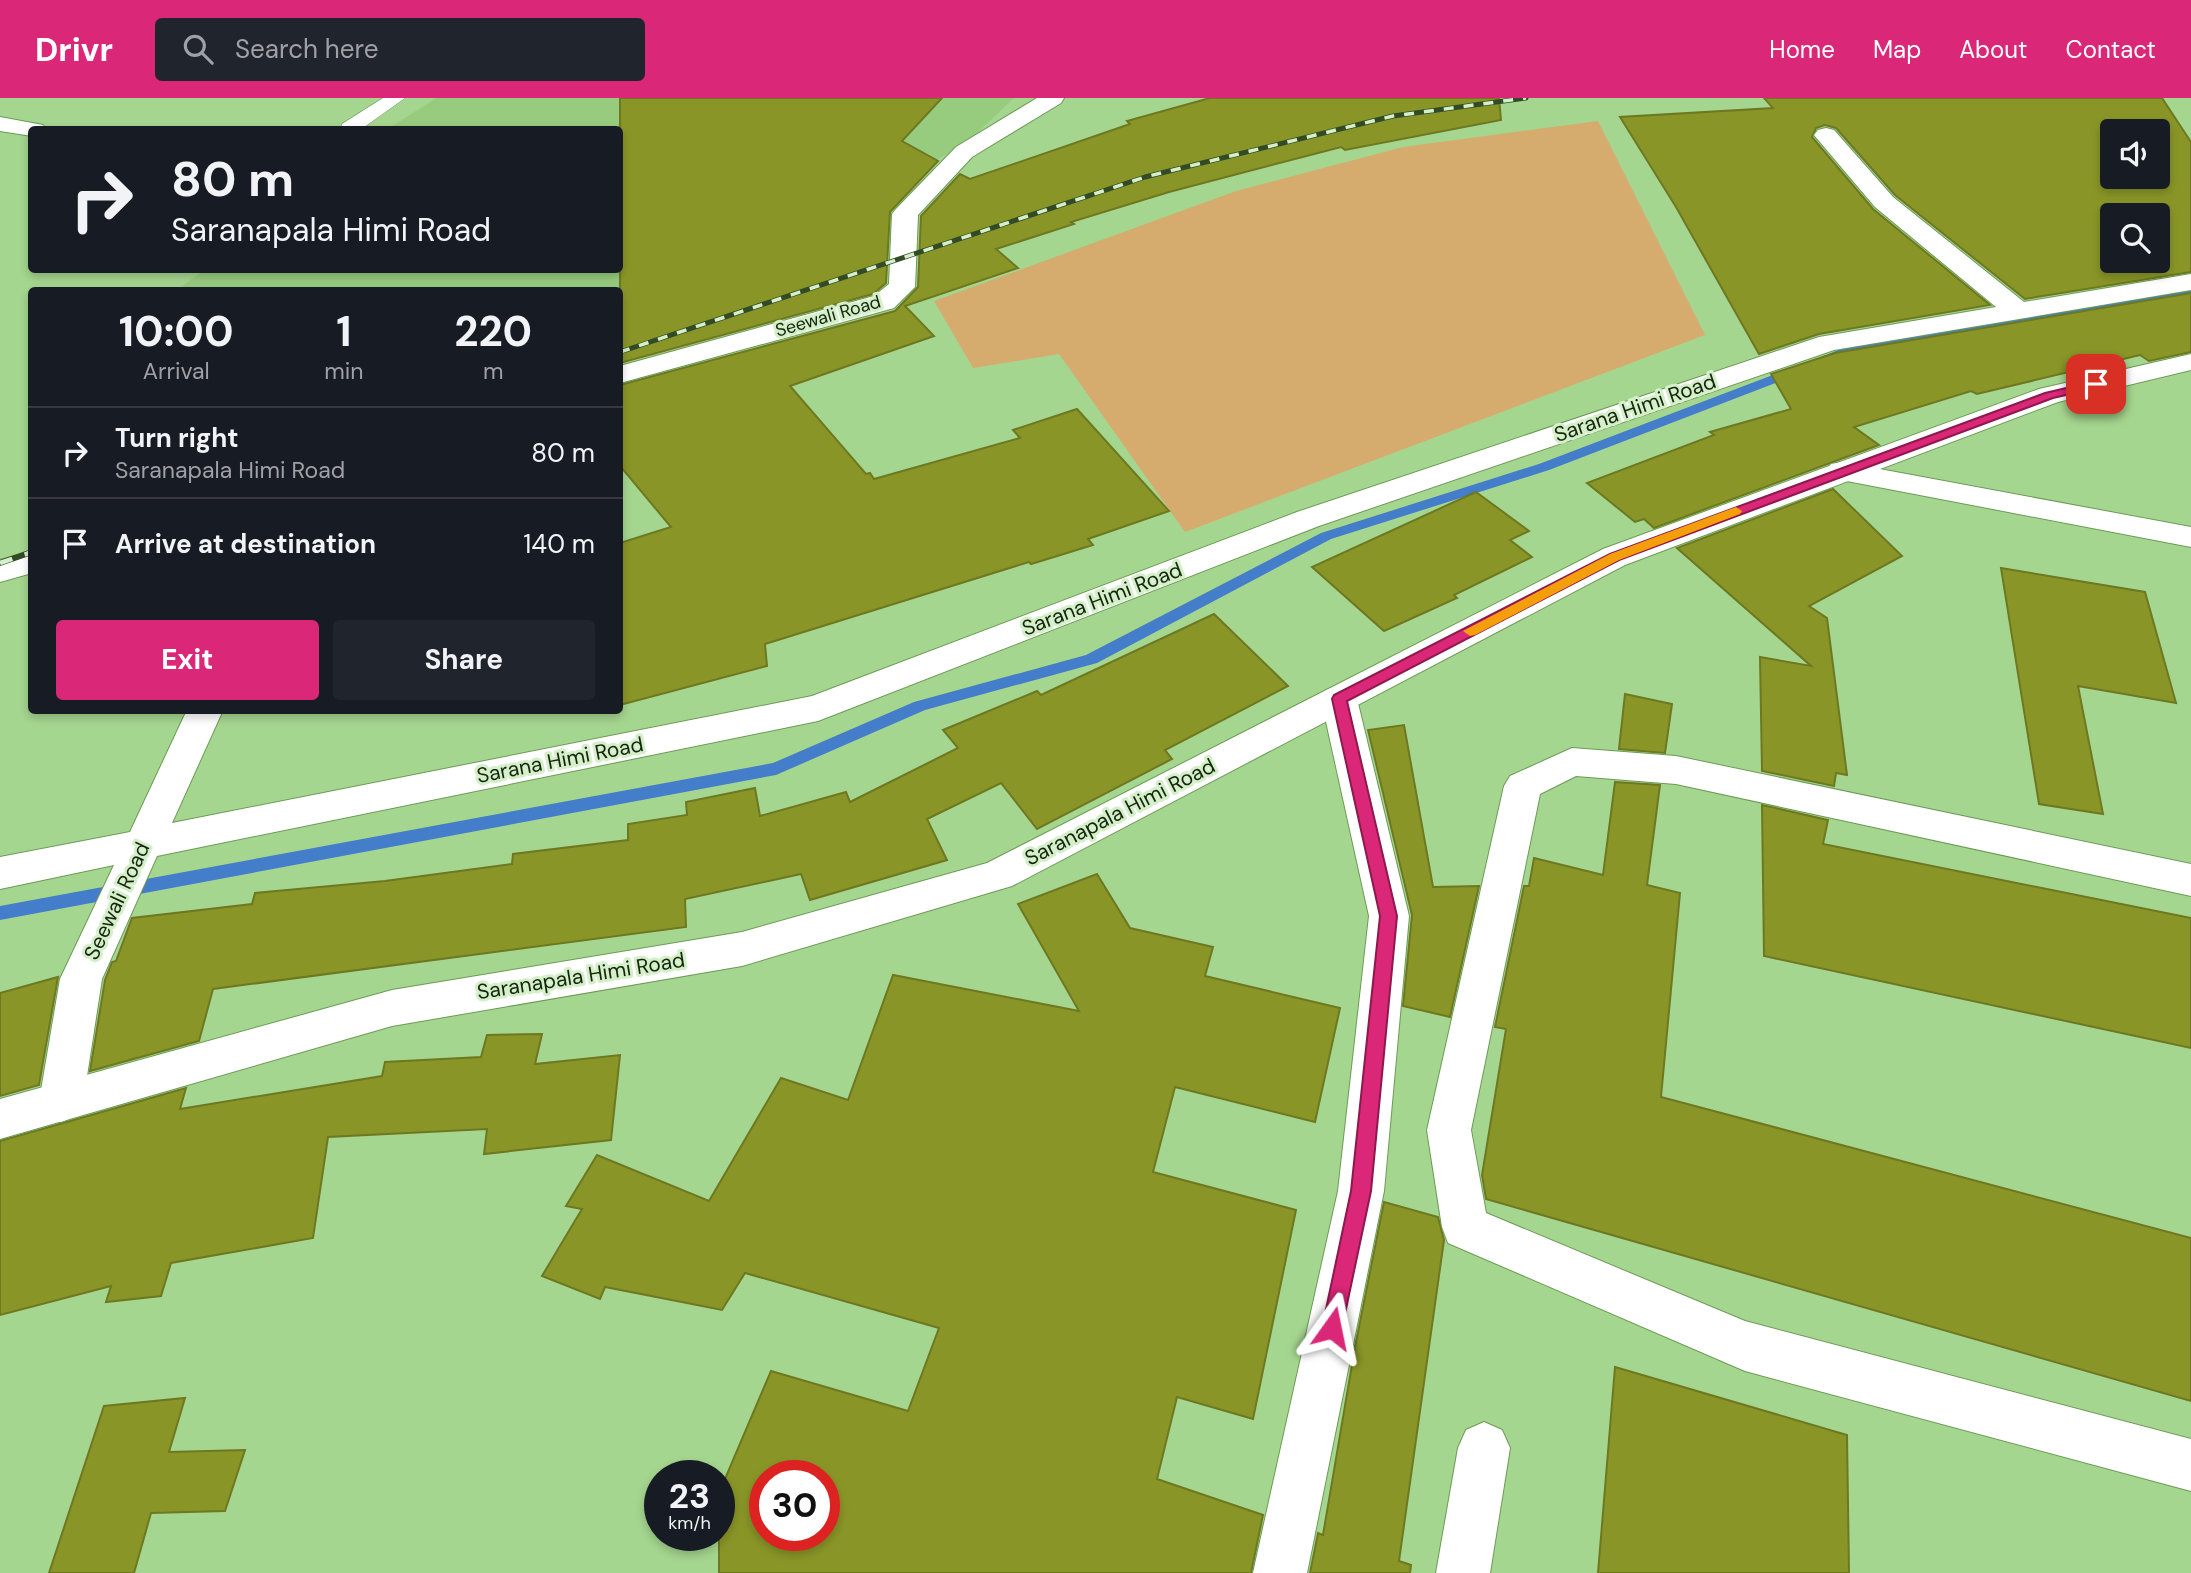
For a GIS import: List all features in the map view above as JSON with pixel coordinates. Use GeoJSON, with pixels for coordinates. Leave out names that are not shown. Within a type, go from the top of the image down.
{"type":"FeatureCollection","features":[{"type":"Feature","properties":{"kind":"street","name":"Seewali Road"},"geometry":{"type":"LineString","coordinates":[[623,374],[884,302],[901,287],[905,214],[964,152],[1053,98]]}},
{"type":"Feature","properties":{"kind":"street"},"geometry":{"type":"LineString","coordinates":[[0,124],[28,129]]}},
{"type":"Feature","properties":{"kind":"street"},"geometry":{"type":"LineString","coordinates":[[1826,135],[1884,202],[2018,312]]}},
{"type":"Feature","properties":{"kind":"street","name":"Sarana Himi Road"},"geometry":{"type":"LineString","coordinates":[[0,873],[139,853],[818,708],[1308,519],[1829,343],[2191,282]]}},
{"type":"Feature","properties":{"kind":"street","name":"Saranapala Himi Road"},"geometry":{"type":"LineString","coordinates":[[0,1119],[392,1008],[742,949],[998,875],[1614,557],[2049,395],[2191,362]]}},
{"type":"Feature","properties":{"kind":"street"},"geometry":{"type":"LineString","coordinates":[[1842,471],[2191,537]]}},
{"type":"Feature","properties":{"kind":"street"},"geometry":{"type":"LineString","coordinates":[[0,571],[28,563]]}},
{"type":"Feature","properties":{"kind":"street"},"geometry":{"type":"LineString","coordinates":[[1280,1573],[1361,1191],[1388,916],[1339,699]]}},
{"type":"Feature","properties":{"kind":"street","name":"Seewali Road"},"geometry":{"type":"LineString","coordinates":[[61,1102],[81,979],[203,714]]}},
{"type":"Feature","properties":{"kind":"street"},"geometry":{"type":"LineString","coordinates":[[2191,880],[1676,770],[1572,762],[1523,786],[1449,1130],[1465,1227],[1745,1346],[2191,1465]]}},
{"type":"Feature","properties":{"kind":"street"},"geometry":{"type":"LineString","coordinates":[[1462,1573],[1484,1448]]}},
{"type":"Feature","properties":{"kind":"lane"},"geometry":{"type":"LineString","coordinates":[[352,126],[396,98]]}},
{"type":"Feature","properties":{"kind":"shaded area"},"geometry":{"type":"Polygon","coordinates":[[[436,98],[1014,98],[973,137],[839,223],[623,307],[623,287],[181,287],[200,273],[623,273],[623,126],[393,126],[436,98]]]}},
{"type":"Feature","properties":{"kind":"shaded area"},"geometry":{"type":"Polygon","coordinates":[[[1598,121],[1705,335],[1185,532],[1059,354],[973,368],[934,301],[1236,191],[1403,147],[1598,121]]]}},
{"type":"Feature","properties":{"kind":"building"},"geometry":{"type":"Polygon","coordinates":[[[620,98],[942,98],[902,141],[938,161],[890,212],[886,283],[873,294],[623,362],[623,287],[620,287],[620,273],[623,273],[623,126],[620,126],[620,98]]]}},
{"type":"Feature","properties":{"kind":"building"},"geometry":{"type":"Polygon","coordinates":[[[1210,98],[1499,98],[1501,120],[1345,150],[1341,147],[1169,192],[1071,222],[1074,224],[996,249],[1018,268],[905,306],[934,336],[790,386],[866,474],[870,473],[874,479],[1020,438],[1013,430],[1077,409],[1169,511],[1088,539],[1093,545],[1031,564],[1029,562],[765,644],[767,666],[623,704],[623,542],[671,527],[623,470],[623,384],[895,311],[918,287],[921,216],[960,174],[970,179],[1130,124],[1127,121],[1210,98]]]}},
{"type":"Feature","properties":{"kind":"building"},"geometry":{"type":"Polygon","coordinates":[[[1764,98],[2162,98],[2191,142],[2191,272],[2025,299],[1895,195],[1836,128],[1825,125],[1816,128],[1812,137],[1873,209],[1990,305],[1819,334],[1759,354],[1676,207],[1620,117],[1773,108],[1764,98]]]}},
{"type":"Feature","properties":{"kind":"building"},"geometry":{"type":"Polygon","coordinates":[[[2191,293],[2191,352],[2149,361],[2140,355],[1977,394],[1971,391],[1854,427],[1879,445],[1654,528],[1644,519],[1635,522],[1587,483],[1714,435],[1710,432],[1791,409],[1771,374],[1835,353],[2191,293]]]}},
{"type":"Feature","properties":{"kind":"building"},"geometry":{"type":"Polygon","coordinates":[[[1833,489],[1902,556],[1809,606],[1827,618],[1847,775],[1836,773],[1834,786],[1762,771],[1760,657],[1811,666],[1677,548],[1833,489]]]}},
{"type":"Feature","properties":{"kind":"building"},"geometry":{"type":"Polygon","coordinates":[[[1476,492],[1529,531],[1510,540],[1532,557],[1454,595],[1457,598],[1384,631],[1312,567],[1476,492]]]}},
{"type":"Feature","properties":{"kind":"building"},"geometry":{"type":"Polygon","coordinates":[[[2001,568],[2145,592],[2176,703],[2078,686],[2103,814],[2039,804],[2001,568]]]}},
{"type":"Feature","properties":{"kind":"building"},"geometry":{"type":"Polygon","coordinates":[[[1214,614],[1288,686],[1165,750],[1172,759],[1037,829],[1001,783],[927,819],[947,860],[810,900],[801,874],[685,899],[686,927],[213,989],[199,1041],[90,1071],[105,980],[112,962],[116,961],[132,918],[252,904],[255,893],[385,881],[512,864],[513,854],[628,840],[628,824],[687,815],[686,802],[755,788],[760,816],[846,792],[850,802],[958,748],[943,730],[1037,691],[1041,695],[1214,614]]]}},
{"type":"Feature","properties":{"kind":"building"},"geometry":{"type":"Polygon","coordinates":[[[1625,694],[1672,704],[1665,753],[1619,749],[1625,694]]]}},
{"type":"Feature","properties":{"kind":"building"},"geometry":{"type":"Polygon","coordinates":[[[1404,725],[1433,887],[1479,886],[1450,1017],[1403,1006],[1412,915],[1368,730],[1404,725]]]}},
{"type":"Feature","properties":{"kind":"building"},"geometry":{"type":"Polygon","coordinates":[[[1615,782],[1660,785],[1647,885],[1680,893],[1661,1097],[2191,1238],[2191,1401],[1486,1199],[1482,1175],[1506,1029],[1495,1027],[1524,886],[1529,886],[1534,858],[1603,875],[1615,782]]]}},
{"type":"Feature","properties":{"kind":"building"},"geometry":{"type":"Polygon","coordinates":[[[1762,805],[1828,820],[1823,844],[2191,918],[2191,1048],[1764,956],[1762,805]]]}},
{"type":"Feature","properties":{"kind":"building"},"geometry":{"type":"Polygon","coordinates":[[[1097,874],[1130,928],[1213,947],[1205,976],[1340,1008],[1315,1122],[1175,1087],[1153,1172],[1296,1210],[1253,1419],[1177,1397],[1157,1479],[1263,1515],[1251,1573],[719,1573],[719,1551],[735,1551],[733,1460],[771,1371],[908,1411],[939,1328],[745,1273],[722,1310],[605,1287],[600,1299],[542,1276],[582,1209],[566,1206],[597,1155],[709,1201],[781,1078],[848,1100],[893,975],[1079,1011],[1018,904],[1097,874]]]}},
{"type":"Feature","properties":{"kind":"building"},"geometry":{"type":"Polygon","coordinates":[[[58,977],[39,1085],[0,1096],[0,993],[58,977]]]}},
{"type":"Feature","properties":{"kind":"building"},"geometry":{"type":"Polygon","coordinates":[[[542,1034],[535,1064],[620,1055],[611,1140],[484,1154],[487,1129],[328,1137],[313,1238],[171,1263],[161,1296],[106,1302],[111,1286],[0,1315],[0,1141],[186,1088],[180,1109],[382,1076],[385,1062],[481,1057],[487,1035],[542,1034]]]}},
{"type":"Feature","properties":{"kind":"building"},"geometry":{"type":"Polygon","coordinates":[[[1384,1202],[1438,1217],[1444,1240],[1399,1561],[1411,1565],[1410,1573],[1310,1573],[1318,1533],[1323,1535],[1355,1347],[1384,1202]]]}},
{"type":"Feature","properties":{"kind":"building"},"geometry":{"type":"Polygon","coordinates":[[[1615,1367],[1847,1435],[1849,1573],[1598,1573],[1615,1367]]]}},
{"type":"Feature","properties":{"kind":"building"},"geometry":{"type":"Polygon","coordinates":[[[185,1398],[169,1452],[245,1450],[225,1511],[151,1513],[134,1573],[49,1573],[104,1406],[185,1398]]]}},
{"type":"Feature","properties":{"kind":"waterway"},"geometry":{"type":"LineString","coordinates":[[1823,359],[1845,351],[2191,292]]}},
{"type":"Feature","properties":{"kind":"waterway"},"geometry":{"type":"LineString","coordinates":[[0,913],[776,769],[920,706],[1091,659],[1326,536],[1544,467],[1794,371]]}},
{"type":"Feature","properties":{"kind":"railway"},"geometry":{"type":"LineString","coordinates":[[623,351],[1145,177],[1393,116],[1526,98]]}},
{"type":"Feature","properties":{"kind":"railway"},"geometry":{"type":"LineString","coordinates":[[0,563],[28,553]]}},
{"type":"Feature","properties":{"kind":"slow traffic"},"geometry":{"type":"LineString","coordinates":[[1470,631],[1614,557],[1736,511]]}},
{"type":"Feature","properties":{"kind":"route"},"geometry":{"type":"LineString","coordinates":[[1332,1328],[1361,1191],[1388,916],[1339,699],[1614,557],[2049,395],[2096,384]]}}]}
